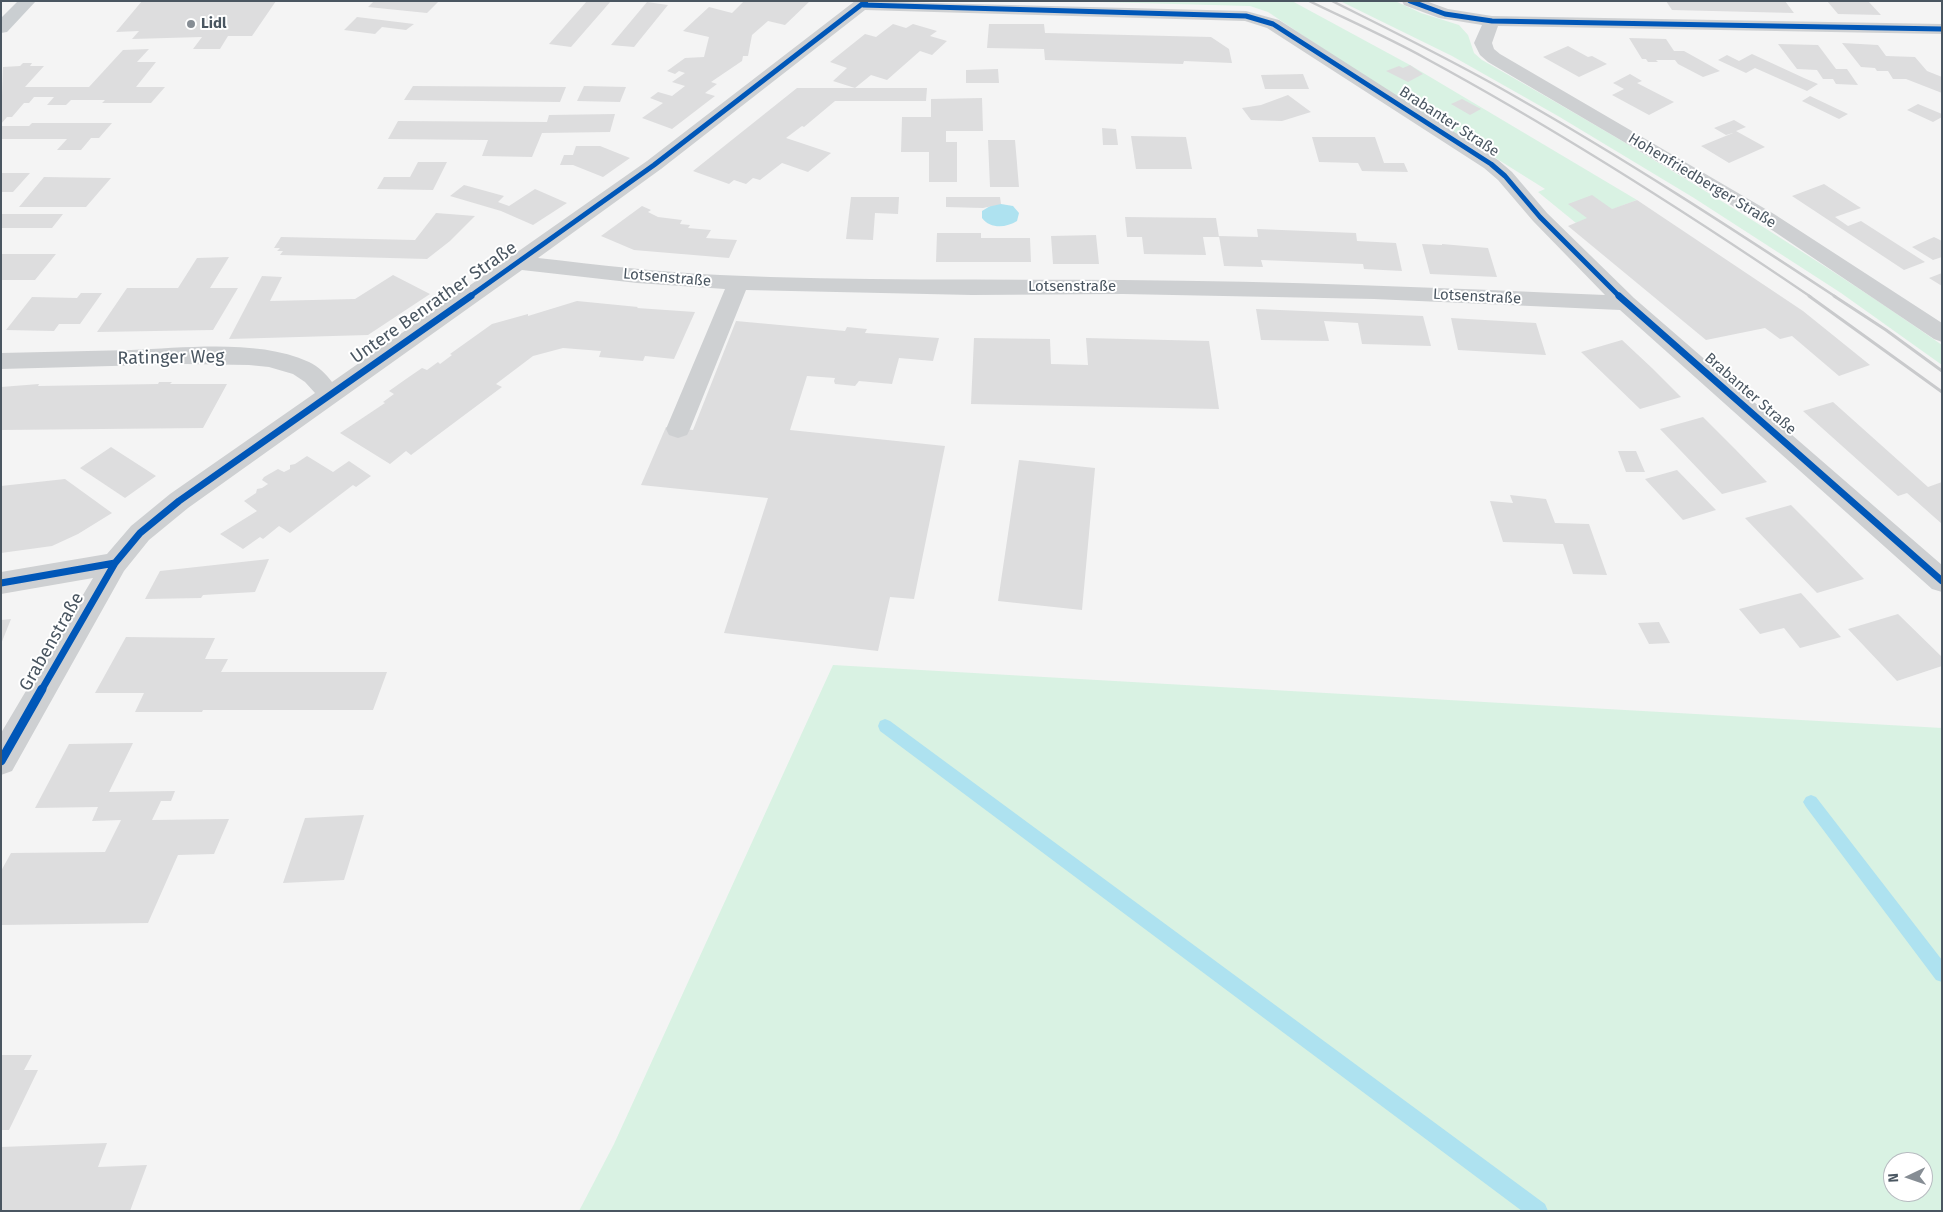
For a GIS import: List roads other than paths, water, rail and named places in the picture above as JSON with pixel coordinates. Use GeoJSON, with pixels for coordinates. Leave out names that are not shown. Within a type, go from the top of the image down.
{"type":"FeatureCollection","features":[{"type":"Feature","properties":{"kind":"main road"},"geometry":{"type":"LineString","coordinates":[[1,28],[28,1]]}},
{"type":"Feature","properties":{"kind":"street"},"geometry":{"type":"LineString","coordinates":[[1410,1],[1445,14],[1492,21],[1648,22],[1942,29]]}},
{"type":"Feature","properties":{"kind":"street","name":"Untere Benrather Straße"},"geometry":{"type":"LineString","coordinates":[[115,563],[140,533],[178,501],[518,263],[681,145],[864,3]]}},
{"type":"Feature","properties":{"kind":"street","name":"Brabanter Straße"},"geometry":{"type":"LineString","coordinates":[[864,3],[1246,16],[1274,24],[1492,164],[1505,176],[1540,217],[1626,303],[1942,582]]}},
{"type":"Feature","properties":{"kind":"street"},"geometry":{"type":"LineString","coordinates":[[1639,6],[1648,22]]}},
{"type":"Feature","properties":{"kind":"street","name":"Hohenfriedberger Straße"},"geometry":{"type":"LineString","coordinates":[[1492,21],[1483,43],[1486,51],[1494,58],[1767,218],[1942,334]]}},
{"type":"Feature","properties":{"kind":"street","name":"Lotsenstraße"},"geometry":{"type":"LineString","coordinates":[[518,263],[637,276],[738,283],[962,288],[1123,287],[1364,292],[1626,303]]}},
{"type":"Feature","properties":{"kind":"street"},"geometry":{"type":"LineString","coordinates":[[678,429],[738,283]]}},
{"type":"Feature","properties":{"kind":"street","name":"Ratinger Weg"},"geometry":{"type":"LineString","coordinates":[[1,361],[206,356],[248,358],[282,362],[301,368],[319,381],[329,394]]}},
{"type":"Feature","properties":{"kind":"street"},"geometry":{"type":"LineString","coordinates":[[1,583],[115,563]]}},
{"type":"Feature","properties":{"kind":"street","name":"Grabenstraße"},"geometry":{"type":"LineString","coordinates":[[1,761],[115,563]]}},
{"type":"Feature","properties":{"kind":"water"},"geometry":{"type":"Polygon","coordinates":[[[995,203],[1013,206],[1019,213],[1017,221],[1003,226],[994,226],[985,222],[982,218],[982,211],[995,203]]]}},
{"type":"Feature","properties":{"kind":"waterway"},"geometry":{"type":"LineString","coordinates":[[885,726],[1538,1211]]}},
{"type":"Feature","properties":{"kind":"waterway"},"geometry":{"type":"LineString","coordinates":[[1811,802],[1942,974]]}},
{"type":"Feature","properties":{"kind":"railway"},"geometry":{"type":"LineString","coordinates":[[1309,1],[1411,50],[1475,85],[1669,203],[1811,297]]}},
{"type":"Feature","properties":{"kind":"railway"},"geometry":{"type":"LineString","coordinates":[[1332,1],[1471,72],[1557,121],[1678,194],[1836,297]]}},
{"type":"Feature","properties":{"kind":"railway"},"geometry":{"type":"LineString","coordinates":[[1809,296],[1942,392]]}},
{"type":"Feature","properties":{"kind":"railway"},"geometry":{"type":"LineString","coordinates":[[1834,296],[1886,330],[1942,371]]}},
{"type":"Feature","properties":{"kind":"place","name":"Lidl"},"geometry":{"type":"Point","coordinates":[191,24]}}]}
